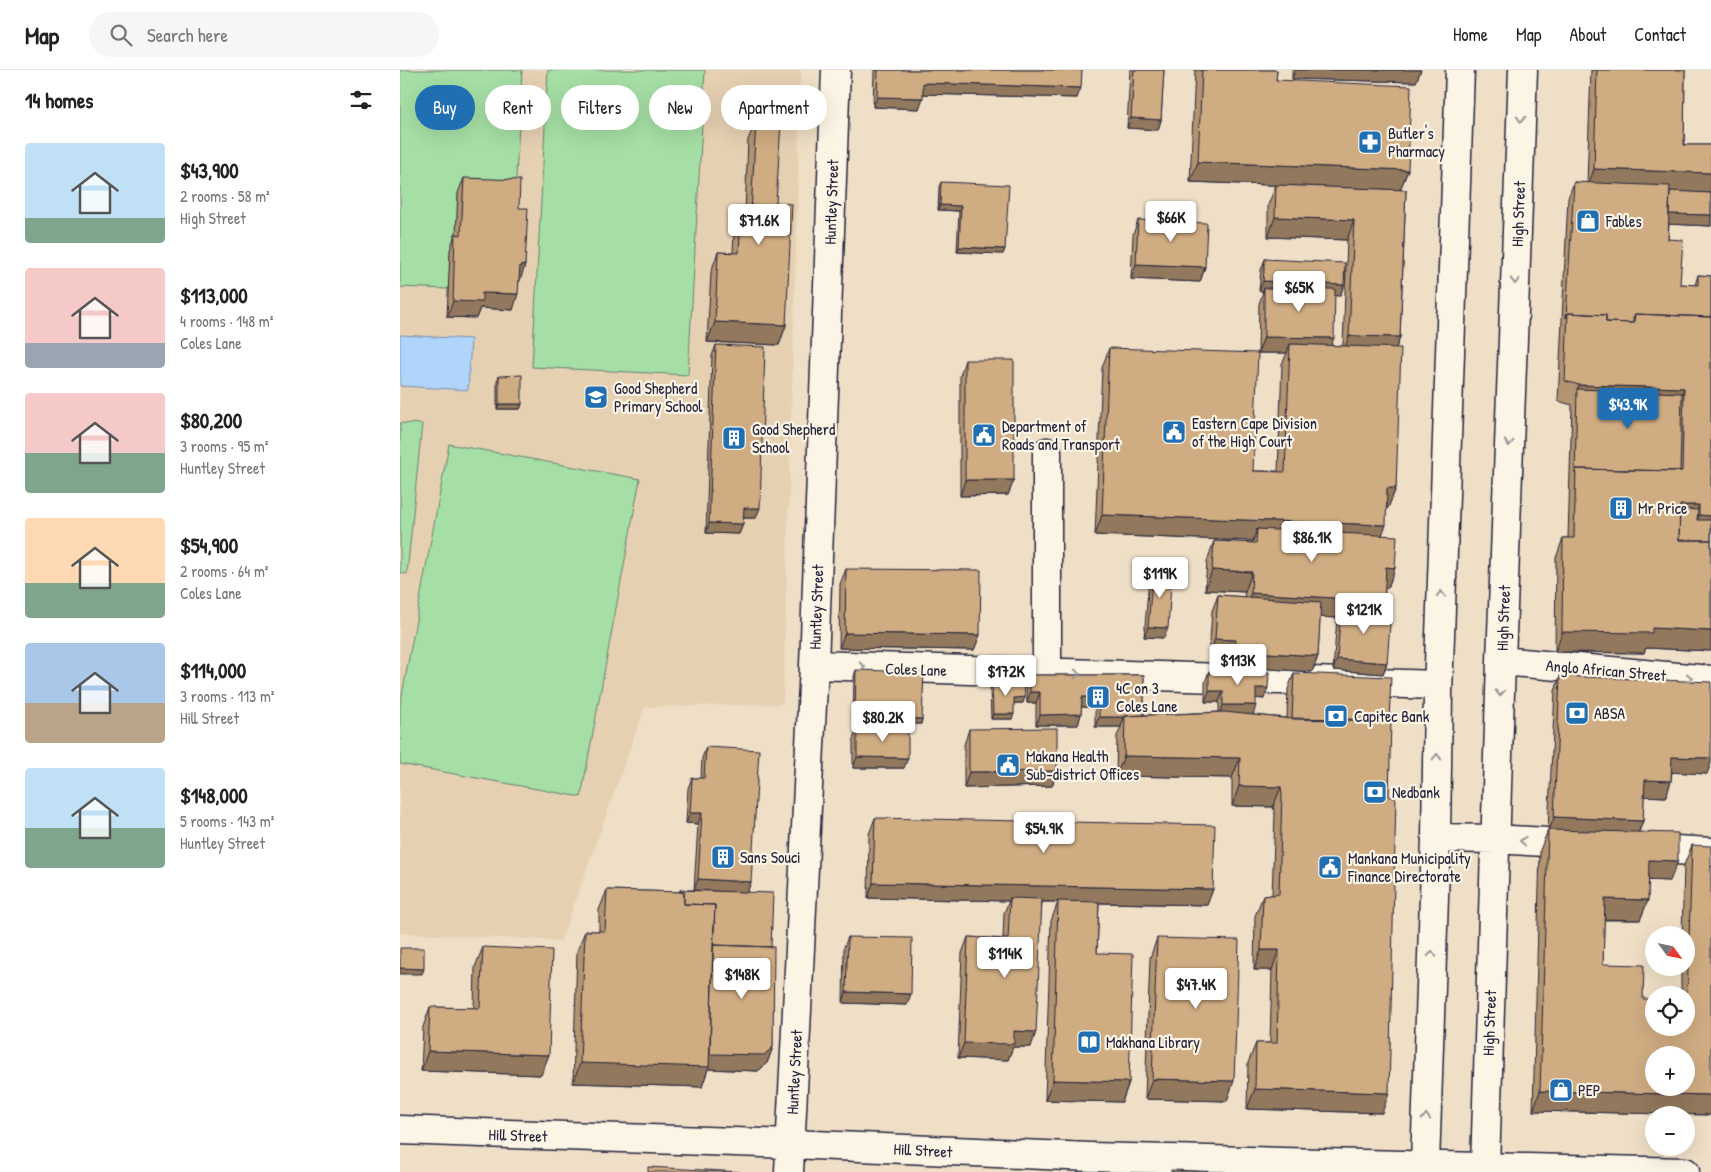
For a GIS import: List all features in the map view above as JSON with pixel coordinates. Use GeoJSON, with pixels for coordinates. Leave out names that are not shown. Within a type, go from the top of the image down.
{"type":"FeatureCollection","features":[{"type":"Feature","properties":{"kind":"street","name":"Huntley Street"},"geometry":{"type":"LineString","coordinates":[[790,1172],[814,665],[836,70]]}},
{"type":"Feature","properties":{"kind":"street"},"geometry":{"type":"LineString","coordinates":[[1408,1167],[1436,838],[1438,685],[1460,70]]}},
{"type":"Feature","properties":{"kind":"street","name":"High Street"},"geometry":{"type":"LineString","coordinates":[[1485,1167],[1501,661],[1523,70]]}},
{"type":"Feature","properties":{"kind":"street"},"geometry":{"type":"LineString","coordinates":[[1047,452],[1047,673]]}},
{"type":"Feature","properties":{"kind":"street","name":"Anglo African Street"},"geometry":{"type":"LineString","coordinates":[[1501,661],[1711,680]]}},
{"type":"Feature","properties":{"kind":"street","name":"Coles Lane"},"geometry":{"type":"LineString","coordinates":[[814,665],[1438,685]]}},
{"type":"Feature","properties":{"kind":"street"},"geometry":{"type":"LineString","coordinates":[[1436,838],[1495,839],[1711,852]]}},
{"type":"Feature","properties":{"kind":"street","name":"Hill Street"},"geometry":{"type":"LineString","coordinates":[[400,1130],[791,1144],[1090,1165],[1485,1167],[1685,1172]]}},
{"type":"Feature","properties":{"kind":"shaded area","name":"Good Shepherd Primary School"},"geometry":{"type":"Polygon","coordinates":[[[400,70],[801,70],[801,85],[721,85],[721,130],[799,130],[783,704],[645,707],[561,941],[400,933],[400,70]]]}},
{"type":"Feature","properties":{"kind":"green space"},"geometry":{"type":"Polygon","coordinates":[[[400,70],[522,70],[521,85],[485,85],[485,130],[519,130],[515,195],[456,250],[448,289],[400,287],[400,70]]]}},
{"type":"Feature","properties":{"kind":"green space"},"geometry":{"type":"Polygon","coordinates":[[[548,70],[705,70],[704,85],[649,85],[649,130],[702,130],[688,375],[532,367],[545,130],[551,130],[551,85],[547,85],[548,70]]]}},
{"type":"Feature","properties":{"kind":"green space"},"geometry":{"type":"Polygon","coordinates":[[[400,423],[422,424],[407,574],[400,573],[400,423]]]}},
{"type":"Feature","properties":{"kind":"green space"},"geometry":{"type":"Polygon","coordinates":[[[449,444],[640,479],[581,797],[400,764],[400,706],[449,444]]]}},
{"type":"Feature","properties":{"kind":"water"},"geometry":{"type":"Polygon","coordinates":[[[400,335],[471,339],[468,390],[400,386],[400,335]]]}},
{"type":"Feature","properties":{"kind":"building"},"geometry":{"type":"Polygon","coordinates":[[[878,70],[1082,70],[1081,88],[923,83],[923,98],[877,97],[878,70]]]}},
{"type":"Feature","properties":{"kind":"building"},"geometry":{"type":"Polygon","coordinates":[[[1134,70],[1164,70],[1161,120],[1131,118],[1134,70]]]}},
{"type":"Feature","properties":{"kind":"building"},"geometry":{"type":"Polygon","coordinates":[[[1202,70],[1277,70],[1276,80],[1411,86],[1408,170],[1198,162],[1202,70]]]}},
{"type":"Feature","properties":{"kind":"building"},"geometry":{"type":"Polygon","coordinates":[[[1597,70],[1685,70],[1684,145],[1711,145],[1711,173],[1594,169],[1597,70]]]}},
{"type":"Feature","properties":{"kind":"building"},"geometry":{"type":"Polygon","coordinates":[[[755,130],[781,130],[776,203],[792,204],[786,325],[715,322],[718,252],[739,253],[741,213],[751,213],[755,130]]]}},
{"type":"Feature","properties":{"kind":"building"},"geometry":{"type":"Polygon","coordinates":[[[464,178],[520,180],[519,208],[528,208],[525,265],[520,266],[518,294],[482,293],[482,302],[453,301],[455,234],[461,235],[464,178]]]}},
{"type":"Feature","properties":{"kind":"building"},"geometry":{"type":"Polygon","coordinates":[[[941,182],[1009,185],[1005,249],[959,247],[961,206],[940,205],[941,182]]]}},
{"type":"Feature","properties":{"kind":"building"},"geometry":{"type":"Polygon","coordinates":[[[1574,182],[1670,186],[1668,239],[1683,240],[1680,284],[1698,285],[1698,275],[1711,276],[1711,317],[1635,314],[1633,323],[1606,322],[1606,315],[1568,313],[1566,318],[1574,182]]]}},
{"type":"Feature","properties":{"kind":"building"},"geometry":{"type":"Polygon","coordinates":[[[1276,185],[1406,190],[1400,337],[1349,336],[1354,220],[1275,217],[1276,185]]]}},
{"type":"Feature","properties":{"kind":"building"},"geometry":{"type":"Polygon","coordinates":[[[1670,191],[1711,193],[1711,215],[1669,214],[1670,191]]]}},
{"type":"Feature","properties":{"kind":"building"},"geometry":{"type":"Polygon","coordinates":[[[1138,220],[1207,223],[1205,267],[1136,264],[1138,220]]]}},
{"type":"Feature","properties":{"kind":"building"},"geometry":{"type":"Polygon","coordinates":[[[1265,259],[1345,263],[1344,285],[1263,281],[1265,259]]]}},
{"type":"Feature","properties":{"kind":"building"},"geometry":{"type":"Polygon","coordinates":[[[1264,288],[1335,289],[1334,338],[1264,337],[1264,288]]]}},
{"type":"Feature","properties":{"kind":"building"},"geometry":{"type":"Polygon","coordinates":[[[1568,313],[1606,315],[1606,322],[1634,323],[1635,314],[1711,317],[1711,516],[1699,515],[1699,505],[1680,505],[1679,540],[1711,540],[1711,631],[1652,628],[1652,633],[1562,632],[1563,538],[1574,538],[1576,469],[1682,471],[1684,388],[1579,385],[1565,381],[1568,313]]]}},
{"type":"Feature","properties":{"kind":"building","name":"Eastern Cape Division of the High Court"},"geometry":{"type":"Polygon","coordinates":[[[1290,344],[1401,348],[1396,488],[1387,488],[1386,525],[1102,515],[1109,348],[1258,353],[1253,471],[1285,472],[1290,344]]]}},
{"type":"Feature","properties":{"kind":"building","name":"Good Shepherd School"},"geometry":{"type":"Polygon","coordinates":[[[716,345],[765,347],[760,508],[744,508],[743,524],[709,523],[716,345]]]}},
{"type":"Feature","properties":{"kind":"building","name":"Department of Roads and Transport"},"geometry":{"type":"Polygon","coordinates":[[[965,360],[1014,360],[1014,480],[965,480],[965,360]]]}},
{"type":"Feature","properties":{"kind":"building"},"geometry":{"type":"Polygon","coordinates":[[[522,375],[522,404],[499,404],[499,376],[522,375]]]}},
{"type":"Feature","properties":{"kind":"building"},"geometry":{"type":"Polygon","coordinates":[[[1577,389],[1682,393],[1680,471],[1576,469],[1575,474],[1577,389]]]}},
{"type":"Feature","properties":{"kind":"building"},"geometry":{"type":"Polygon","coordinates":[[[1680,509],[1698,510],[1697,520],[1711,520],[1711,540],[1679,540],[1680,509]]]}},
{"type":"Feature","properties":{"kind":"building"},"geometry":{"type":"Polygon","coordinates":[[[1257,529],[1397,536],[1395,568],[1386,567],[1384,601],[1251,593],[1252,572],[1212,570],[1214,541],[1256,543],[1257,529]]]}},
{"type":"Feature","properties":{"kind":"building"},"geometry":{"type":"Polygon","coordinates":[[[846,569],[981,570],[980,635],[845,633],[846,569]]]}},
{"type":"Feature","properties":{"kind":"building"},"geometry":{"type":"Polygon","coordinates":[[[1153,569],[1172,570],[1168,628],[1148,627],[1153,569]]]}},
{"type":"Feature","properties":{"kind":"building"},"geometry":{"type":"Polygon","coordinates":[[[1218,595],[1321,602],[1318,656],[1235,651],[1236,640],[1215,639],[1218,595]]]}},
{"type":"Feature","properties":{"kind":"building"},"geometry":{"type":"Polygon","coordinates":[[[1341,608],[1391,612],[1387,663],[1337,659],[1341,608]]]}},
{"type":"Feature","properties":{"kind":"building"},"geometry":{"type":"Polygon","coordinates":[[[856,670],[924,672],[922,719],[855,716],[856,670]]]}},
{"type":"Feature","properties":{"kind":"building"},"geometry":{"type":"Polygon","coordinates":[[[1209,671],[1269,672],[1268,688],[1256,688],[1256,705],[1223,705],[1223,691],[1209,691],[1209,671]]]}},
{"type":"Feature","properties":{"kind":"building"},"geometry":{"type":"Polygon","coordinates":[[[1294,673],[1391,677],[1389,720],[1292,718],[1294,673]]]}},
{"type":"Feature","properties":{"kind":"building"},"geometry":{"type":"Polygon","coordinates":[[[1030,675],[1144,675],[1144,715],[1099,717],[1099,697],[1082,697],[1081,714],[1040,715],[1040,692],[1030,692],[1030,675]]]}},
{"type":"Feature","properties":{"kind":"building"},"geometry":{"type":"Polygon","coordinates":[[[1560,676],[1711,682],[1711,758],[1672,757],[1671,781],[1645,780],[1643,821],[1554,817],[1560,676]]]}},
{"type":"Feature","properties":{"kind":"building"},"geometry":{"type":"Polygon","coordinates":[[[1024,683],[1025,697],[1014,698],[1014,714],[993,714],[992,684],[1024,683]]]}},
{"type":"Feature","properties":{"kind":"building"},"geometry":{"type":"Polygon","coordinates":[[[1224,712],[1293,719],[1391,721],[1389,796],[1396,799],[1389,1093],[1255,1089],[1256,1043],[1277,1043],[1279,950],[1261,950],[1263,896],[1279,894],[1281,787],[1239,786],[1240,758],[1124,756],[1125,716],[1224,712]]]}},
{"type":"Feature","properties":{"kind":"building"},"geometry":{"type":"Polygon","coordinates":[[[857,728],[908,728],[908,758],[857,757],[857,728]]]}},
{"type":"Feature","properties":{"kind":"building"},"geometry":{"type":"Polygon","coordinates":[[[1057,728],[1057,771],[969,772],[969,729],[1057,728]]]}},
{"type":"Feature","properties":{"kind":"building","name":"Sans Souci"},"geometry":{"type":"Polygon","coordinates":[[[706,747],[759,750],[751,882],[698,879],[702,813],[690,813],[692,778],[704,778],[706,747]]]}},
{"type":"Feature","properties":{"kind":"building"},"geometry":{"type":"Polygon","coordinates":[[[875,818],[1215,825],[1213,889],[873,883],[875,818]]]}},
{"type":"Feature","properties":{"kind":"building"},"geometry":{"type":"Polygon","coordinates":[[[1548,830],[1678,833],[1678,861],[1649,860],[1648,900],[1605,899],[1603,964],[1644,965],[1645,1036],[1695,1036],[1695,986],[1687,986],[1688,976],[1695,976],[1695,926],[1689,926],[1692,845],[1711,846],[1711,1095],[1695,1095],[1695,1046],[1645,1046],[1645,1093],[1540,1091],[1548,830]]]}},
{"type":"Feature","properties":{"kind":"building"},"geometry":{"type":"Polygon","coordinates":[[[607,890],[684,892],[684,904],[715,905],[709,1067],[580,1063],[585,931],[605,931],[607,890]]]}},
{"type":"Feature","properties":{"kind":"building"},"geometry":{"type":"Polygon","coordinates":[[[680,890],[773,893],[771,947],[713,945],[715,905],[684,904],[684,892],[680,892],[680,890]]]}},
{"type":"Feature","properties":{"kind":"building"},"geometry":{"type":"Polygon","coordinates":[[[1010,898],[1042,899],[1036,1032],[1014,1031],[1014,1044],[964,1043],[968,937],[1008,939],[1010,898]]]}},
{"type":"Feature","properties":{"kind":"building"},"geometry":{"type":"Polygon","coordinates":[[[1058,901],[1099,902],[1097,953],[1133,954],[1129,1082],[1053,1080],[1058,901]]]}},
{"type":"Feature","properties":{"kind":"building"},"geometry":{"type":"Polygon","coordinates":[[[848,937],[912,938],[911,994],[846,992],[848,937]]]}},
{"type":"Feature","properties":{"kind":"building"},"geometry":{"type":"Polygon","coordinates":[[[1157,938],[1239,940],[1234,1081],[1152,1079],[1157,938]]]}},
{"type":"Feature","properties":{"kind":"building"},"geometry":{"type":"Polygon","coordinates":[[[713,945],[774,947],[773,1047],[764,1055],[710,1054],[713,945]]]}},
{"type":"Feature","properties":{"kind":"building"},"geometry":{"type":"Polygon","coordinates":[[[483,947],[552,950],[549,1055],[428,1051],[430,1007],[480,1008],[483,947]]]}},
{"type":"Feature","properties":{"kind":"building"},"geometry":{"type":"Polygon","coordinates":[[[400,948],[424,948],[424,969],[400,968],[400,948]]]}},
{"type":"Feature","properties":{"kind":"building"},"geometry":{"type":"Polygon","coordinates":[[[648,1167],[740,1172],[648,1172],[648,1167]]]}},
{"type":"Feature","properties":{"kind":"building"},"geometry":{"type":"Polygon","coordinates":[[[1171,1170],[1225,1172],[1171,1172],[1171,1170]]]}},
{"type":"Feature","properties":{"kind":"place","name":"Butler's Pharmacy"},"geometry":{"type":"Point","coordinates":[1370,142]}},
{"type":"Feature","properties":{"kind":"place","name":"Fables"},"geometry":{"type":"Point","coordinates":[1588,221]}},
{"type":"Feature","properties":{"kind":"place","name":"Good Shepherd Primary School"},"geometry":{"type":"Point","coordinates":[596,397]}},
{"type":"Feature","properties":{"kind":"place","name":"Eastern Cape Division of the High Court"},"geometry":{"type":"Point","coordinates":[1174,432]}},
{"type":"Feature","properties":{"kind":"place","name":"Department of Roads and Transport"},"geometry":{"type":"Point","coordinates":[984,435]}},
{"type":"Feature","properties":{"kind":"place","name":"Good Shepherd School"},"geometry":{"type":"Point","coordinates":[734,438]}},
{"type":"Feature","properties":{"kind":"place","name":"Mr Price"},"geometry":{"type":"Point","coordinates":[1621,508]}},
{"type":"Feature","properties":{"kind":"place","name":"4C on 3 Coles Lane"},"geometry":{"type":"Point","coordinates":[1098,697]}},
{"type":"Feature","properties":{"kind":"place","name":"ABSA"},"geometry":{"type":"Point","coordinates":[1577,713]}},
{"type":"Feature","properties":{"kind":"place","name":"Capitec Bank"},"geometry":{"type":"Point","coordinates":[1336,716]}},
{"type":"Feature","properties":{"kind":"place","name":"Makana Health Sub-district Offices"},"geometry":{"type":"Point","coordinates":[1008,765]}},
{"type":"Feature","properties":{"kind":"place","name":"Nedbank"},"geometry":{"type":"Point","coordinates":[1375,792]}},
{"type":"Feature","properties":{"kind":"place","name":"Sans Souci"},"geometry":{"type":"Point","coordinates":[723,857]}},
{"type":"Feature","properties":{"kind":"place","name":"Mankana Municipality Finance Directorate"},"geometry":{"type":"Point","coordinates":[1330,867]}},
{"type":"Feature","properties":{"kind":"place","name":"Makhana Library"},"geometry":{"type":"Point","coordinates":[1089,1042]}},
{"type":"Feature","properties":{"kind":"place","name":"PEP"},"geometry":{"type":"Point","coordinates":[1561,1090]}}]}
